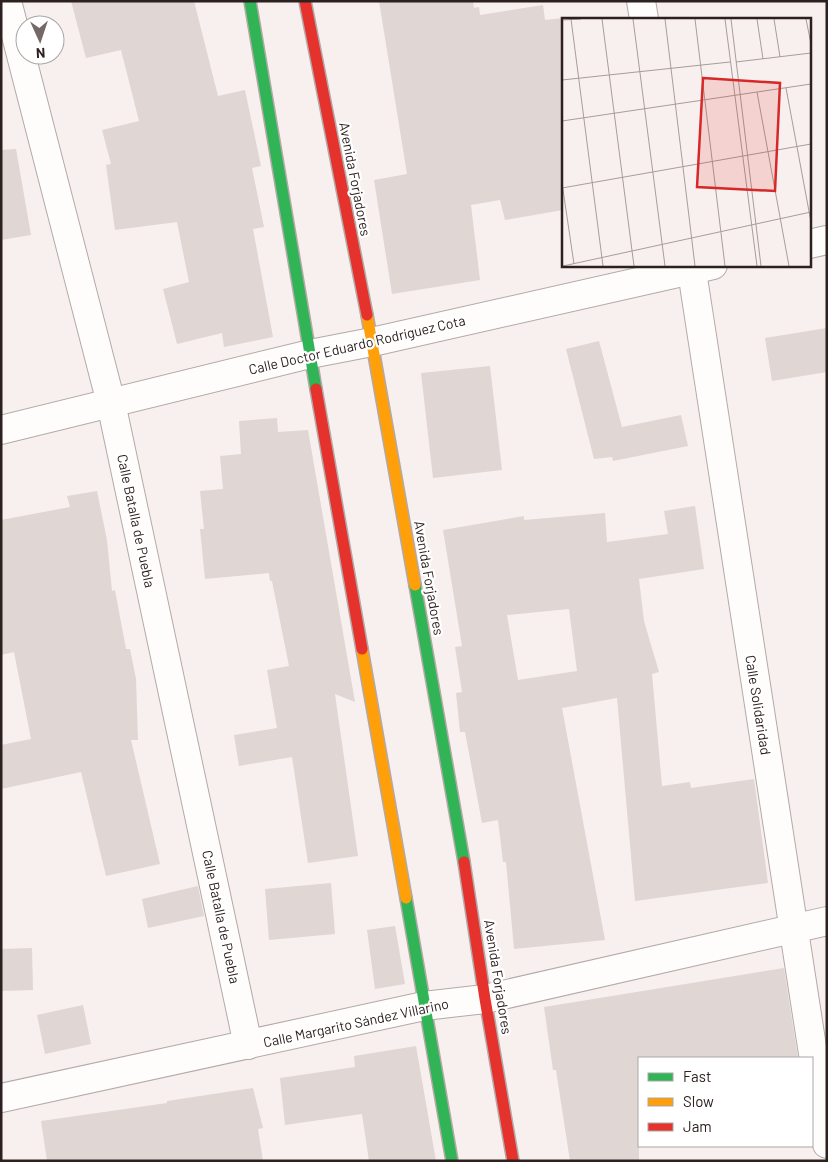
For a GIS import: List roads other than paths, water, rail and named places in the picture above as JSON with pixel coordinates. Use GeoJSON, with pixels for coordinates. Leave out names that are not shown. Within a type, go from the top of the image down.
{"type":"FeatureCollection","features":[{"type":"Feature","properties":{"kind":"main road"},"geometry":{"type":"LineString","coordinates":[[250,1],[452,1161]]}},
{"type":"Feature","properties":{"kind":"main road","name":"Avenida Forjadores"},"geometry":{"type":"LineString","coordinates":[[305,1],[372,342],[471,900],[485,999],[513,1161]]}},
{"type":"Feature","properties":{"kind":"street","name":"Calle Batalla de Puebla"},"geometry":{"type":"LineString","coordinates":[[7,1],[111,403],[248,1045]]}},
{"type":"Feature","properties":{"kind":"street"},"geometry":{"type":"LineString","coordinates":[[641,1],[644,18]]}},
{"type":"Feature","properties":{"kind":"street"},"geometry":{"type":"LineString","coordinates":[[810,244],[827,240]]}},
{"type":"Feature","properties":{"kind":"street","name":"Calle Doctor Eduardo Rodríguez Cota"},"geometry":{"type":"LineString","coordinates":[[1,430],[310,354],[372,342],[699,267]]}},
{"type":"Feature","properties":{"kind":"street","name":"Calle Solidaridad"},"geometry":{"type":"LineString","coordinates":[[699,267],[792,928],[813,1057]]}},
{"type":"Feature","properties":{"kind":"street","name":"Calle Margarito Sández Villarino"},"geometry":{"type":"LineString","coordinates":[[1,1098],[424,1006],[485,999],[827,921]]}},
{"type":"Feature","properties":{"kind":"street","name":"Calle Solidaridad"},"geometry":{"type":"LineString","coordinates":[[813,1058],[827,1144]]}}]}
